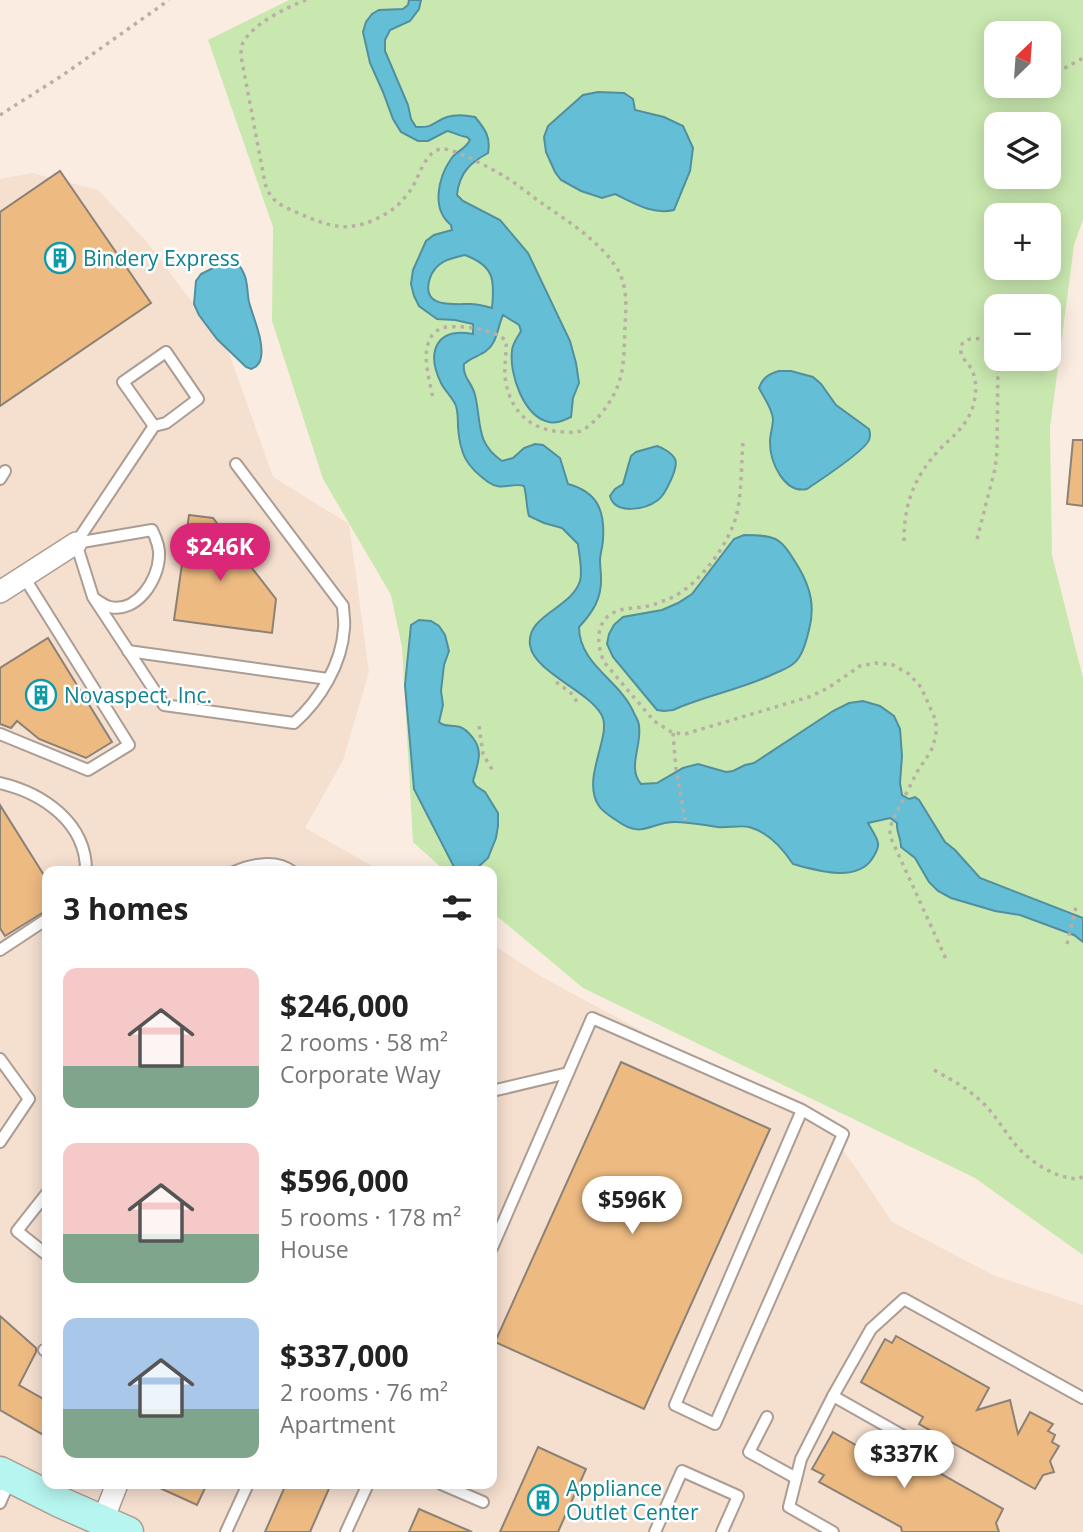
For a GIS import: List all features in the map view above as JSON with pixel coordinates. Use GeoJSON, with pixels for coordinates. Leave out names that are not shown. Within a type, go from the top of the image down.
{"type":"FeatureCollection","features":[{"type":"Feature","properties":{"kind":"street"},"geometry":{"type":"LineString","coordinates":[[0,592],[76,543]]}},
{"type":"Feature","properties":{"kind":"street"},"geometry":{"type":"LineString","coordinates":[[4,1484],[62,1503],[115,1526],[117,1489]]}},
{"type":"Feature","properties":{"kind":"lane"},"geometry":{"type":"LineString","coordinates":[[76,543],[154,426],[166,423],[198,399],[166,352],[123,382],[154,426]]}},
{"type":"Feature","properties":{"kind":"lane"},"geometry":{"type":"LineString","coordinates":[[76,543],[93,597],[164,705],[294,723],[307,712],[328,679],[339,651],[344,628],[343,606],[236,464]]}},
{"type":"Feature","properties":{"kind":"lane"},"geometry":{"type":"LineString","coordinates":[[76,543],[152,530],[157,542],[157,568],[145,592],[121,607],[108,607],[93,597]]}},
{"type":"Feature","properties":{"kind":"lane"},"geometry":{"type":"LineString","coordinates":[[0,734],[89,770],[129,745],[24,577]]}},
{"type":"Feature","properties":{"kind":"lane"},"geometry":{"type":"LineString","coordinates":[[128,651],[328,679]]}},
{"type":"Feature","properties":{"kind":"lane"},"geometry":{"type":"LineString","coordinates":[[0,783],[15,786],[42,799],[60,812],[82,843],[86,866]]}},
{"type":"Feature","properties":{"kind":"lane"},"geometry":{"type":"LineString","coordinates":[[249,866],[281,866]]}},
{"type":"Feature","properties":{"kind":"lane"},"geometry":{"type":"LineString","coordinates":[[0,950],[42,922]]}},
{"type":"Feature","properties":{"kind":"lane"},"geometry":{"type":"LineString","coordinates":[[497,1236],[592,1018],[802,1110],[843,1134],[715,1424],[675,1405],[802,1110]]}},
{"type":"Feature","properties":{"kind":"lane"},"geometry":{"type":"LineString","coordinates":[[0,1059],[29,1099],[0,1142]]}},
{"type":"Feature","properties":{"kind":"lane"},"geometry":{"type":"LineString","coordinates":[[497,1090],[568,1073]]}},
{"type":"Feature","properties":{"kind":"lane"},"geometry":{"type":"LineString","coordinates":[[42,1199],[17,1231],[42,1251]]}},
{"type":"Feature","properties":{"kind":"lane"},"geometry":{"type":"LineString","coordinates":[[833,1532],[789,1507],[800,1460],[871,1329],[904,1299],[1083,1398]]}},
{"type":"Feature","properties":{"kind":"lane"},"geometry":{"type":"LineString","coordinates":[[833,1396],[909,1439]]}},
{"type":"Feature","properties":{"kind":"lane"},"geometry":{"type":"LineString","coordinates":[[767,1417],[749,1452],[796,1478]]}},
{"type":"Feature","properties":{"kind":"lane"},"geometry":{"type":"LineString","coordinates":[[655,1532],[682,1471],[738,1496],[722,1532]]}},
{"type":"Feature","properties":{"kind":"lane"},"geometry":{"type":"LineString","coordinates":[[226,1532],[245,1489]]}},
{"type":"Feature","properties":{"kind":"lane"},"geometry":{"type":"LineString","coordinates":[[346,1532],[366,1489]]}},
{"type":"Feature","properties":{"kind":"lane"},"geometry":{"type":"LineString","coordinates":[[453,1489],[483,1502]]}},
{"type":"Feature","properties":{"kind":"path"},"geometry":{"type":"LineString","coordinates":[[0,115],[63,75],[169,0]]}},
{"type":"Feature","properties":{"kind":"path"},"geometry":{"type":"LineString","coordinates":[[306,0],[269,18],[242,44],[241,56],[265,183],[274,201],[325,225],[352,227],[365,224],[394,209],[405,198],[431,154],[444,148],[504,176],[576,227],[611,261],[619,273],[626,302],[621,376],[616,391],[591,425],[577,432],[546,430],[537,426],[519,411],[506,384],[506,341],[498,334],[471,328],[439,329],[431,336],[426,356],[433,399]]}},
{"type":"Feature","properties":{"kind":"path"},"geometry":{"type":"LineString","coordinates":[[1061,70],[1083,58]]}},
{"type":"Feature","properties":{"kind":"path"},"geometry":{"type":"LineString","coordinates":[[904,541],[907,504],[911,492],[938,452],[962,428],[975,397],[975,382],[960,351],[961,345],[974,338],[984,340]]}},
{"type":"Feature","properties":{"kind":"path"},"geometry":{"type":"LineString","coordinates":[[977,539],[995,469],[998,371]]}},
{"type":"Feature","properties":{"kind":"path"},"geometry":{"type":"LineString","coordinates":[[743,443],[738,509],[725,541],[703,573],[683,591],[670,599],[648,606],[622,609],[608,615],[601,625],[598,639],[600,653],[604,662],[654,721],[673,733],[685,734],[809,697],[828,688],[860,666],[876,663],[893,666],[909,674],[921,687],[936,721],[936,736],[931,751],[916,772],[892,822],[890,836],[946,959]]}},
{"type":"Feature","properties":{"kind":"path"},"geometry":{"type":"LineString","coordinates":[[556,682],[571,693],[578,703]]}},
{"type":"Feature","properties":{"kind":"path"},"geometry":{"type":"LineString","coordinates":[[479,726],[484,754],[493,771]]}},
{"type":"Feature","properties":{"kind":"path"},"geometry":{"type":"LineString","coordinates":[[673,733],[676,770],[687,825]]}},
{"type":"Feature","properties":{"kind":"path"},"geometry":{"type":"LineString","coordinates":[[1067,944],[1077,902]]}},
{"type":"Feature","properties":{"kind":"path"},"geometry":{"type":"LineString","coordinates":[[934,1070],[964,1087],[985,1105],[1016,1145],[1030,1158],[1066,1179],[1079,1179],[1083,1176]]}},
{"type":"Feature","properties":{"kind":"shaded area"},"geometry":{"type":"Polygon","coordinates":[[[32,173],[98,190],[147,242],[228,350],[273,477],[349,524],[369,672],[343,760],[305,828],[372,866],[42,866],[42,1489],[497,1489],[497,947],[542,977],[829,1132],[892,1222],[995,1276],[1083,1305],[1083,1532],[0,1532],[0,179],[32,173]]]}},
{"type":"Feature","properties":{"kind":"green space"},"geometry":{"type":"Polygon","coordinates":[[[289,0],[1083,0],[1083,220],[1074,245],[1061,344],[1061,294],[984,294],[984,371],[1057,371],[1050,428],[1052,555],[1083,678],[1083,1255],[975,1178],[583,988],[497,916],[497,866],[439,866],[413,842],[402,647],[391,595],[323,479],[272,321],[273,227],[208,40],[289,0]]]}},
{"type":"Feature","properties":{"kind":"water"},"geometry":{"type":"Polygon","coordinates":[[[409,0],[421,0],[419,9],[410,21],[390,30],[385,40],[385,51],[408,105],[411,119],[416,127],[422,127],[454,115],[464,115],[475,117],[482,125],[488,138],[488,153],[466,170],[457,195],[463,201],[500,220],[528,253],[570,341],[579,383],[573,398],[571,417],[560,421],[552,422],[540,418],[532,412],[520,393],[513,371],[512,351],[521,331],[519,325],[503,315],[490,347],[467,361],[464,369],[475,395],[483,439],[493,454],[502,461],[513,458],[524,448],[535,444],[543,445],[560,458],[568,484],[578,487],[592,497],[600,511],[603,542],[600,592],[592,610],[579,627],[585,651],[627,700],[638,720],[635,771],[641,784],[657,783],[683,768],[698,764],[726,772],[733,771],[754,763],[849,703],[863,701],[880,706],[894,716],[900,729],[902,795],[919,800],[945,842],[980,878],[1083,918],[1083,942],[1074,935],[1020,915],[995,911],[951,898],[938,891],[929,882],[915,858],[901,847],[897,823],[890,818],[868,823],[878,845],[872,859],[865,866],[856,871],[835,873],[793,864],[774,842],[749,827],[675,822],[633,829],[611,817],[599,806],[593,783],[604,733],[601,714],[585,697],[541,664],[530,645],[535,626],[568,599],[580,581],[578,544],[562,528],[529,516],[524,486],[493,485],[469,465],[460,445],[456,406],[441,383],[434,361],[438,344],[443,338],[450,334],[473,334],[473,324],[437,319],[419,306],[411,284],[413,270],[426,241],[434,235],[452,230],[441,211],[440,184],[451,159],[470,140],[447,131],[428,141],[418,141],[401,132],[393,119],[370,63],[363,32],[372,14],[379,10],[403,9],[409,0]],[[465,255],[439,264],[430,278],[430,295],[447,304],[476,304],[492,308],[493,289],[490,275],[475,259],[465,255]]]}},
{"type":"Feature","properties":{"kind":"water"},"geometry":{"type":"Polygon","coordinates":[[[598,92],[624,93],[633,99],[635,110],[664,117],[683,126],[693,148],[690,171],[674,210],[651,210],[615,194],[602,198],[561,180],[555,172],[546,152],[544,137],[548,126],[583,95],[598,92]]]}},
{"type":"Feature","properties":{"kind":"water"},"geometry":{"type":"Polygon","coordinates":[[[234,260],[245,277],[261,344],[260,362],[251,369],[217,339],[194,304],[196,281],[201,274],[234,260]]]}},
{"type":"Feature","properties":{"kind":"water"},"geometry":{"type":"Polygon","coordinates":[[[779,371],[813,377],[836,405],[869,429],[869,440],[859,451],[807,489],[792,487],[785,482],[776,467],[771,450],[772,415],[759,388],[767,376],[779,371]]]}},
{"type":"Feature","properties":{"kind":"water"},"geometry":{"type":"Polygon","coordinates":[[[657,446],[672,455],[676,463],[664,493],[658,500],[646,506],[631,509],[618,506],[610,496],[623,484],[631,456],[657,446]]]}},
{"type":"Feature","properties":{"kind":"water"},"geometry":{"type":"Polygon","coordinates":[[[744,535],[765,536],[778,541],[788,551],[803,576],[811,598],[812,614],[802,653],[791,666],[757,681],[673,710],[657,710],[613,657],[607,644],[609,634],[623,617],[662,610],[692,594],[734,539],[744,535]]]}},
{"type":"Feature","properties":{"kind":"water"},"geometry":{"type":"Polygon","coordinates":[[[419,620],[431,621],[439,626],[445,635],[449,651],[444,665],[441,691],[443,705],[439,722],[462,728],[473,738],[479,754],[473,781],[485,792],[498,813],[496,838],[488,858],[479,866],[453,866],[414,789],[405,685],[411,625],[419,620]]]}},
{"type":"Feature","properties":{"kind":"building","name":"Bindery Express"},"geometry":{"type":"Polygon","coordinates":[[[60,171],[151,303],[0,406],[0,212],[60,171]]]}},
{"type":"Feature","properties":{"kind":"building"},"geometry":{"type":"Polygon","coordinates":[[[1073,440],[1083,440],[1083,506],[1067,504],[1073,440]]]}},
{"type":"Feature","properties":{"kind":"building"},"geometry":{"type":"Polygon","coordinates":[[[189,515],[213,518],[276,599],[272,633],[174,620],[189,515]]]}},
{"type":"Feature","properties":{"kind":"building","name":"Novaspect, Inc."},"geometry":{"type":"Polygon","coordinates":[[[48,638],[112,742],[86,758],[39,739],[17,721],[11,728],[0,724],[0,668],[48,638]]]}},
{"type":"Feature","properties":{"kind":"building"},"geometry":{"type":"Polygon","coordinates":[[[0,805],[42,872],[42,913],[5,936],[0,928],[0,805]]]}},
{"type":"Feature","properties":{"kind":"building"},"geometry":{"type":"Polygon","coordinates":[[[621,1062],[770,1129],[644,1409],[497,1343],[497,1338],[621,1062]]]}},
{"type":"Feature","properties":{"kind":"building"},"geometry":{"type":"Polygon","coordinates":[[[0,1316],[36,1348],[19,1385],[42,1398],[42,1434],[0,1410],[0,1316]]]}},
{"type":"Feature","properties":{"kind":"building"},"geometry":{"type":"Polygon","coordinates":[[[896,1336],[989,1388],[977,1410],[1010,1400],[1018,1434],[1030,1412],[1053,1424],[1048,1431],[1055,1435],[1052,1442],[1059,1446],[1050,1461],[1054,1472],[1043,1475],[1035,1489],[919,1424],[923,1417],[861,1382],[885,1339],[892,1343],[896,1336]]]}},
{"type":"Feature","properties":{"kind":"building"},"geometry":{"type":"Polygon","coordinates":[[[833,1432],[882,1460],[890,1445],[1003,1509],[996,1523],[999,1532],[902,1532],[901,1527],[819,1482],[824,1475],[812,1469],[833,1432]]]}},
{"type":"Feature","properties":{"kind":"building","name":"Appliance Outlet Center"},"geometry":{"type":"Polygon","coordinates":[[[538,1447],[586,1469],[558,1532],[500,1532],[538,1447]]]}},
{"type":"Feature","properties":{"kind":"building"},"geometry":{"type":"Polygon","coordinates":[[[162,1489],[205,1489],[197,1505],[162,1489]]]}},
{"type":"Feature","properties":{"kind":"building"},"geometry":{"type":"Polygon","coordinates":[[[284,1489],[329,1489],[310,1532],[265,1532],[284,1489]]]}},
{"type":"Feature","properties":{"kind":"building"},"geometry":{"type":"Polygon","coordinates":[[[419,1509],[472,1532],[409,1532],[419,1509]]]}},
{"type":"Feature","properties":{"kind":"place","name":"Bindery Express"},"geometry":{"type":"Point","coordinates":[60,258]}},
{"type":"Feature","properties":{"kind":"place","name":"Novaspect, Inc."},"geometry":{"type":"Point","coordinates":[41,695]}},
{"type":"Feature","properties":{"kind":"place","name":"Appliance Outlet Center"},"geometry":{"type":"Point","coordinates":[543,1500]}}]}
